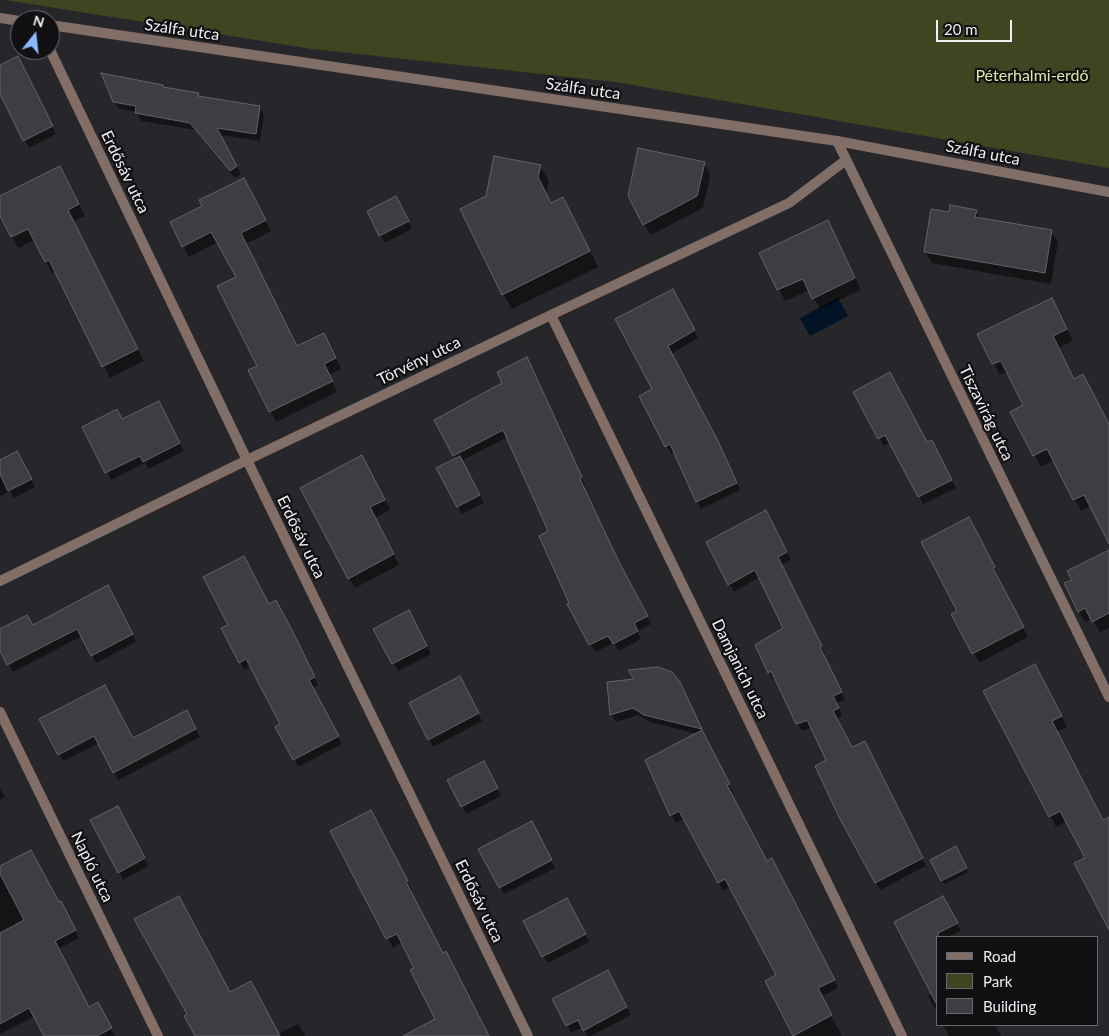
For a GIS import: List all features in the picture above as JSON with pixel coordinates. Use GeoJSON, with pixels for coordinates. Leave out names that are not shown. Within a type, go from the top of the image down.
{"type":"FeatureCollection","features":[{"type":"Feature","properties":{"kind":"street","name":"Szálfa utca"},"geometry":{"type":"LineString","coordinates":[[60,26],[837,141],[1109,192]]}},
{"type":"Feature","properties":{"kind":"street","name":"Erdősáv utca"},"geometry":{"type":"LineString","coordinates":[[55,60],[247,460],[528,1036]]}},
{"type":"Feature","properties":{"kind":"street","name":"Tiszavirág utca"},"geometry":{"type":"LineString","coordinates":[[837,141],[1109,697]]}},
{"type":"Feature","properties":{"kind":"street","name":"Törvény utca"},"geometry":{"type":"LineString","coordinates":[[0,580],[551,314],[789,203],[846,160]]}},
{"type":"Feature","properties":{"kind":"street","name":"Damjanich utca"},"geometry":{"type":"LineString","coordinates":[[551,314],[902,1036]]}},
{"type":"Feature","properties":{"kind":"street","name":"Napló utca"},"geometry":{"type":"LineString","coordinates":[[0,712],[158,1036]]}},
{"type":"Feature","properties":{"kind":"green space","name":"Péterhalmi-erdő"},"geometry":{"type":"Polygon","coordinates":[[[5,0],[1109,0],[1109,168],[615,82],[312,49],[5,0]]]}},
{"type":"Feature","properties":{"kind":"water"},"geometry":{"type":"Polygon","coordinates":[[[838,298],[848,316],[810,336],[800,318],[838,298]]]}},
{"type":"Feature","properties":{"kind":"building"},"geometry":{"type":"Polygon","coordinates":[[[10,60],[20,60],[53,126],[23,141],[0,94],[0,65],[10,60]]]}},
{"type":"Feature","properties":{"kind":"building"},"geometry":{"type":"Polygon","coordinates":[[[101,73],[199,93],[198,96],[260,106],[256,134],[217,128],[237,166],[230,171],[190,123],[135,113],[136,106],[113,102],[101,73]]]}},
{"type":"Feature","properties":{"kind":"building"},"geometry":{"type":"Polygon","coordinates":[[[638,148],[705,162],[697,196],[643,225],[628,196],[638,148]]]}},
{"type":"Feature","properties":{"kind":"building"},"geometry":{"type":"Polygon","coordinates":[[[494,156],[541,165],[538,177],[551,203],[563,197],[590,251],[502,295],[460,209],[486,196],[494,156]]]}},
{"type":"Feature","properties":{"kind":"building"},"geometry":{"type":"Polygon","coordinates":[[[60,166],[79,204],[68,210],[138,349],[102,367],[49,260],[45,262],[28,229],[11,237],[0,216],[0,196],[60,166]]]}},
{"type":"Feature","properties":{"kind":"building"},"geometry":{"type":"Polygon","coordinates":[[[244,178],[266,220],[241,233],[297,346],[324,333],[336,358],[324,364],[333,381],[269,412],[248,370],[257,366],[217,286],[236,277],[211,232],[182,247],[170,222],[202,206],[199,200],[244,178]]]}},
{"type":"Feature","properties":{"kind":"building"},"geometry":{"type":"Polygon","coordinates":[[[396,196],[409,221],[379,236],[367,211],[396,196]]]}},
{"type":"Feature","properties":{"kind":"building"},"geometry":{"type":"Polygon","coordinates":[[[950,205],[977,210],[975,217],[1052,230],[1045,273],[924,252],[931,209],[949,212],[950,205]]]}},
{"type":"Feature","properties":{"kind":"building"},"geometry":{"type":"Polygon","coordinates":[[[828,220],[855,278],[812,299],[803,279],[777,290],[759,253],[828,220]]]}},
{"type":"Feature","properties":{"kind":"building"},"geometry":{"type":"Polygon","coordinates":[[[673,289],[695,330],[668,346],[719,443],[737,483],[696,502],[670,444],[665,447],[639,396],[652,389],[615,319],[673,289]]]}},
{"type":"Feature","properties":{"kind":"building"},"geometry":{"type":"Polygon","coordinates":[[[1052,298],[1067,329],[1053,336],[1074,379],[1083,374],[1109,424],[1109,544],[1084,495],[1073,500],[1047,449],[1033,456],[1010,412],[1023,405],[1001,361],[992,364],[977,334],[1052,298]]]}},
{"type":"Feature","properties":{"kind":"building"},"geometry":{"type":"Polygon","coordinates":[[[527,357],[582,477],[580,479],[619,562],[648,616],[634,623],[638,631],[613,644],[608,636],[589,645],[567,604],[569,603],[539,536],[548,531],[503,430],[453,456],[434,420],[502,383],[497,372],[527,357]]]}},
{"type":"Feature","properties":{"kind":"building"},"geometry":{"type":"Polygon","coordinates":[[[890,372],[927,442],[932,440],[952,480],[918,497],[885,435],[878,439],[853,392],[890,372]]]}},
{"type":"Feature","properties":{"kind":"building"},"geometry":{"type":"Polygon","coordinates":[[[159,401],[180,443],[143,462],[140,456],[105,473],[82,427],[117,409],[122,419],[159,401]]]}},
{"type":"Feature","properties":{"kind":"building"},"geometry":{"type":"Polygon","coordinates":[[[17,451],[32,479],[8,491],[0,474],[0,460],[17,451]]]}},
{"type":"Feature","properties":{"kind":"building"},"geometry":{"type":"Polygon","coordinates":[[[362,455],[385,500],[370,507],[394,554],[348,579],[300,488],[362,455]]]}},
{"type":"Feature","properties":{"kind":"building"},"geometry":{"type":"Polygon","coordinates":[[[460,456],[480,495],[457,507],[436,468],[460,456]]]}},
{"type":"Feature","properties":{"kind":"building"},"geometry":{"type":"Polygon","coordinates":[[[766,510],[787,552],[778,557],[822,646],[820,647],[842,692],[833,696],[839,708],[833,711],[852,747],[865,741],[923,858],[875,883],[840,819],[815,766],[826,760],[807,720],[796,724],[771,671],[768,673],[755,645],[783,628],[755,570],[728,585],[706,542],[766,510]]]}},
{"type":"Feature","properties":{"kind":"building"},"geometry":{"type":"Polygon","coordinates":[[[969,517],[1024,627],[972,654],[951,614],[957,611],[921,542],[969,517]]]}},
{"type":"Feature","properties":{"kind":"building"},"geometry":{"type":"Polygon","coordinates":[[[1109,550],[1109,613],[1092,622],[1085,608],[1078,612],[1064,583],[1072,580],[1067,571],[1109,550]]]}},
{"type":"Feature","properties":{"kind":"building"},"geometry":{"type":"Polygon","coordinates":[[[244,556],[269,604],[276,600],[294,634],[315,677],[309,680],[339,736],[293,760],[275,727],[280,724],[246,659],[239,663],[221,628],[228,625],[203,577],[244,556]]]}},
{"type":"Feature","properties":{"kind":"building"},"geometry":{"type":"Polygon","coordinates":[[[108,585],[133,634],[91,656],[77,629],[7,665],[0,651],[0,629],[27,615],[33,625],[108,585]]]}},
{"type":"Feature","properties":{"kind":"building"},"geometry":{"type":"Polygon","coordinates":[[[409,610],[427,646],[392,664],[373,629],[409,610]]]}},
{"type":"Feature","properties":{"kind":"building"},"geometry":{"type":"Polygon","coordinates":[[[1035,664],[1062,716],[1052,721],[1103,820],[1109,817],[1109,930],[1074,863],[1085,858],[1060,811],[1049,817],[983,691],[1035,664]]]}},
{"type":"Feature","properties":{"kind":"building"},"geometry":{"type":"Polygon","coordinates":[[[658,667],[672,672],[680,682],[702,729],[644,715],[633,708],[610,715],[607,682],[634,679],[628,670],[658,667]]]}},
{"type":"Feature","properties":{"kind":"building"},"geometry":{"type":"Polygon","coordinates":[[[460,676],[479,713],[428,740],[409,703],[460,676]]]}},
{"type":"Feature","properties":{"kind":"building"},"geometry":{"type":"Polygon","coordinates":[[[105,685],[133,738],[187,710],[196,729],[113,773],[94,736],[58,755],[39,719],[105,685]]]}},
{"type":"Feature","properties":{"kind":"building"},"geometry":{"type":"Polygon","coordinates":[[[702,730],[730,784],[727,785],[767,861],[772,858],[835,980],[818,988],[832,1015],[793,1036],[765,981],[776,975],[725,879],[718,883],[679,811],[670,816],[645,760],[702,730]]]}},
{"type":"Feature","properties":{"kind":"building"},"geometry":{"type":"Polygon","coordinates":[[[484,761],[498,788],[461,807],[447,780],[484,761]]]}},
{"type":"Feature","properties":{"kind":"building"},"geometry":{"type":"Polygon","coordinates":[[[118,806],[145,858],[118,873],[90,820],[118,806]]]}},
{"type":"Feature","properties":{"kind":"building"},"geometry":{"type":"Polygon","coordinates":[[[371,810],[443,953],[446,951],[489,1036],[403,1036],[435,1019],[410,970],[414,968],[397,934],[386,939],[330,831],[371,810]]]}},
{"type":"Feature","properties":{"kind":"building"},"geometry":{"type":"Polygon","coordinates":[[[532,821],[552,860],[499,888],[478,849],[532,821]]]}},
{"type":"Feature","properties":{"kind":"building"},"geometry":{"type":"Polygon","coordinates":[[[956,846],[967,868],[941,881],[930,860],[956,846]]]}},
{"type":"Feature","properties":{"kind":"building"},"geometry":{"type":"Polygon","coordinates":[[[31,850],[76,930],[55,941],[89,1007],[98,1002],[112,1028],[97,1036],[44,1036],[29,1008],[0,1024],[0,933],[24,920],[0,874],[0,866],[31,850]]]}},
{"type":"Feature","properties":{"kind":"building"},"geometry":{"type":"Polygon","coordinates":[[[179,896],[230,992],[251,981],[280,1036],[195,1036],[184,1016],[187,1014],[134,919],[179,896]]]}},
{"type":"Feature","properties":{"kind":"building"},"geometry":{"type":"Polygon","coordinates":[[[943,896],[958,923],[938,933],[938,936],[936,936],[936,1003],[894,922],[943,896]]]}},
{"type":"Feature","properties":{"kind":"building"},"geometry":{"type":"Polygon","coordinates":[[[567,898],[586,934],[542,957],[523,921],[567,898]]]}},
{"type":"Feature","properties":{"kind":"building"},"geometry":{"type":"Polygon","coordinates":[[[608,970],[627,1007],[583,1031],[578,1020],[566,1026],[552,999],[608,970]]]}}]}
